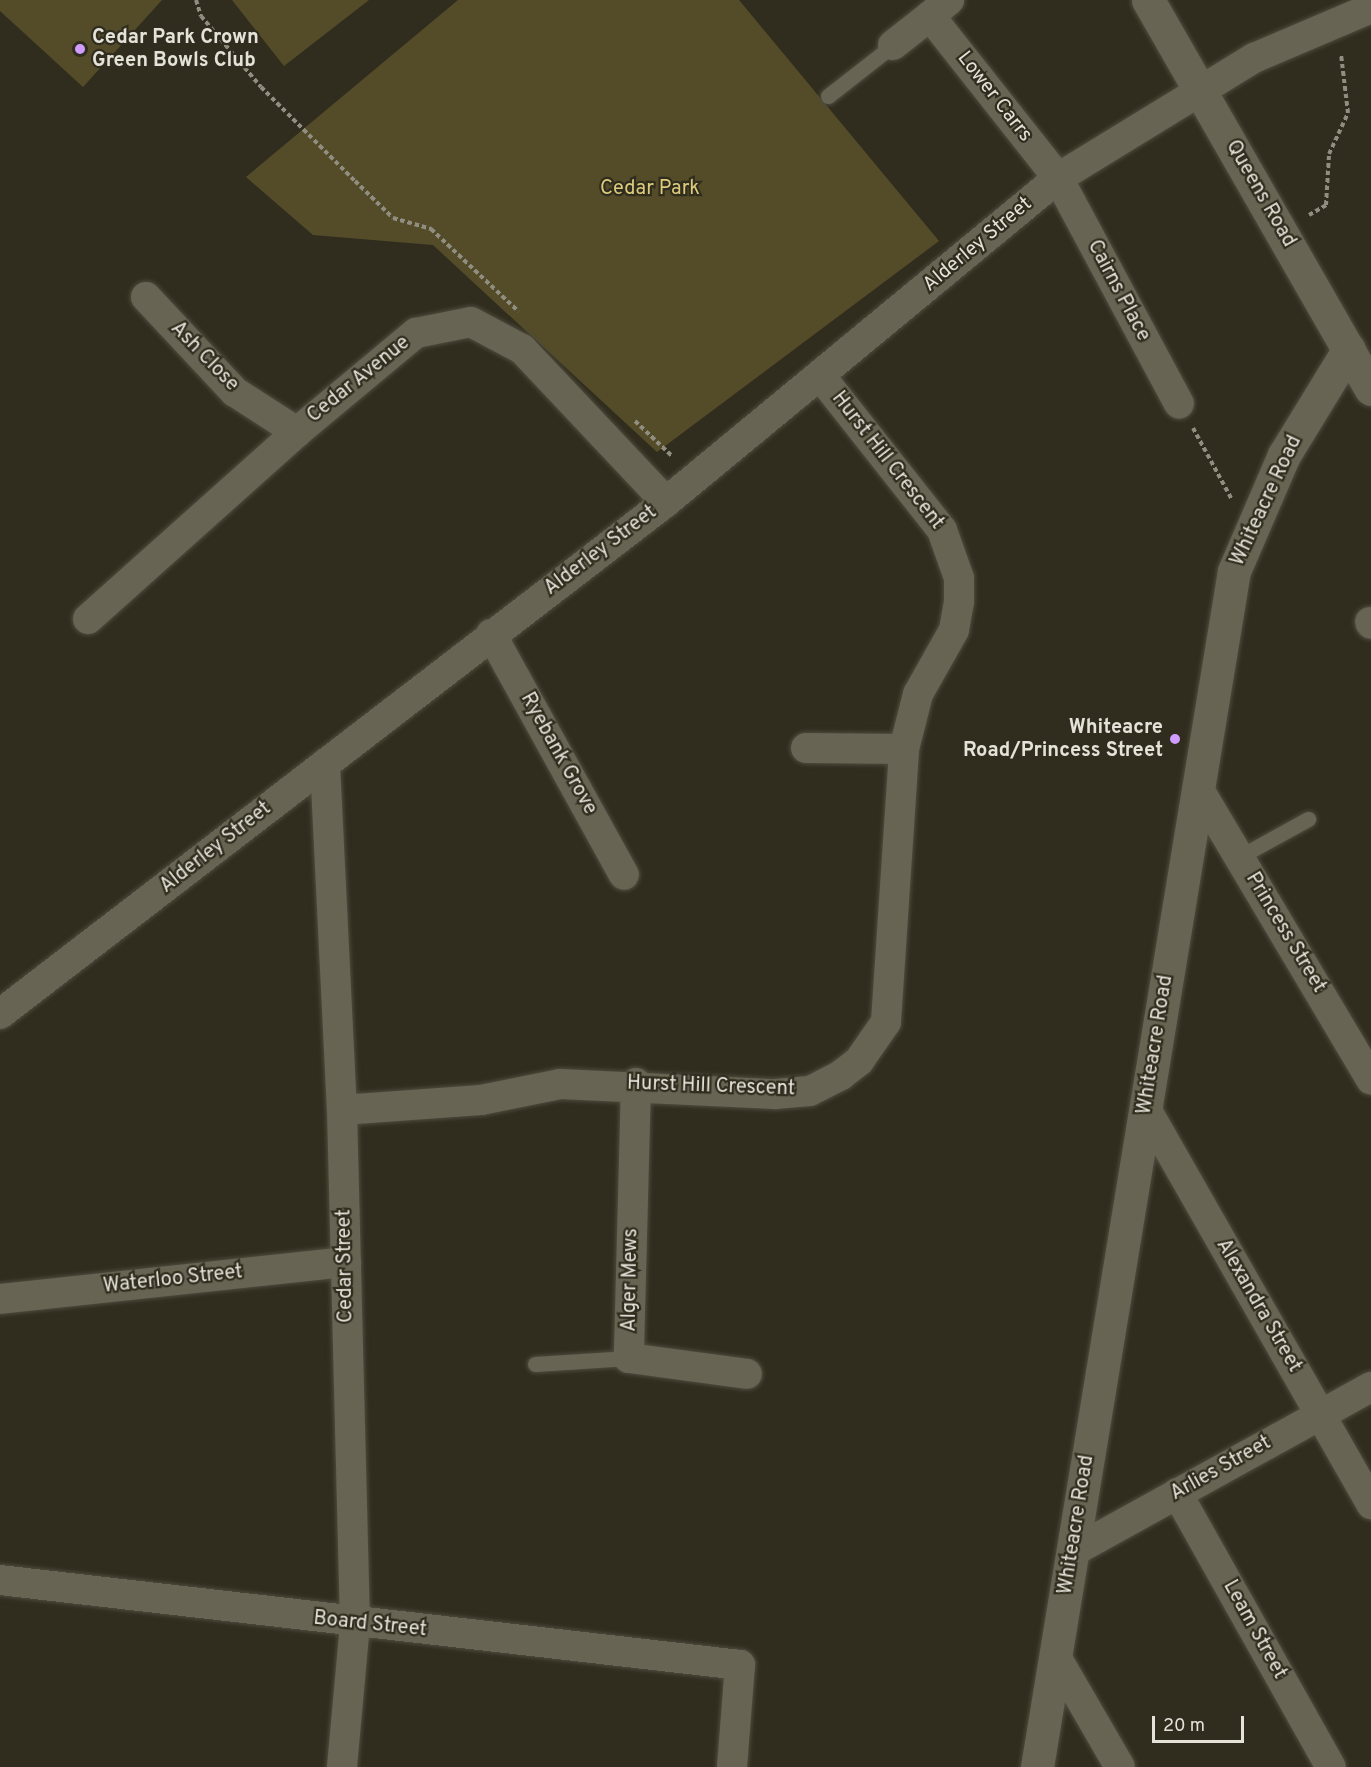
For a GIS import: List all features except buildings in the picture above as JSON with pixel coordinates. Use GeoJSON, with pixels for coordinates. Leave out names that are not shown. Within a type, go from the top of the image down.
{"type":"FeatureCollection","features":[{"type":"Feature","properties":{"kind":"main road","name":"Queens Road"},"geometry":{"type":"LineString","coordinates":[[1148,0],[1371,389]]}},
{"type":"Feature","properties":{"kind":"main road","name":"Whiteacre Road"},"geometry":{"type":"LineString","coordinates":[[1037,1767],[1234,571],[1284,455],[1349,349]]}},
{"type":"Feature","properties":{"kind":"street","name":"Lower Carrs"},"geometry":{"type":"LineString","coordinates":[[893,45],[940,8],[1058,178]]}},
{"type":"Feature","properties":{"kind":"street","name":"Alderley Street"},"geometry":{"type":"LineString","coordinates":[[0,1014],[491,634],[666,502],[821,377],[1058,178],[1200,88],[1362,11]]}},
{"type":"Feature","properties":{"kind":"street","name":"Cairns Place"},"geometry":{"type":"LineString","coordinates":[[1058,178],[1179,404]]}},
{"type":"Feature","properties":{"kind":"street","name":"Ash Close"},"geometry":{"type":"LineString","coordinates":[[146,297],[235,392],[297,432]]}},
{"type":"Feature","properties":{"kind":"street","name":"Cedar Avenue"},"geometry":{"type":"LineString","coordinates":[[88,619],[297,432],[416,333],[471,322],[522,349],[666,502]]}},
{"type":"Feature","properties":{"kind":"street","name":"Hurst Hill Crescent"},"geometry":{"type":"LineString","coordinates":[[342,1110],[481,1100],[560,1084],[636,1083],[776,1094],[810,1091],[841,1075],[874,1044],[886,1022],[890,990],[904,749],[918,694],[954,630],[958,578],[942,530],[821,377]]}},
{"type":"Feature","properties":{"kind":"street","name":"Ryebank Grove"},"geometry":{"type":"LineString","coordinates":[[491,634],[624,875]]}},
{"type":"Feature","properties":{"kind":"street"},"geometry":{"type":"LineString","coordinates":[[806,748],[904,749]]}},
{"type":"Feature","properties":{"kind":"street","name":"Cedar Street"},"geometry":{"type":"LineString","coordinates":[[325,764],[342,1110],[355,1624],[342,1767]]}},
{"type":"Feature","properties":{"kind":"street","name":"Princess Street"},"geometry":{"type":"LineString","coordinates":[[1198,788],[1371,1079]]}},
{"type":"Feature","properties":{"kind":"street","name":"Alger Mews"},"geometry":{"type":"LineString","coordinates":[[636,1083],[629,1358],[747,1374]]}},
{"type":"Feature","properties":{"kind":"street","name":"Alexandra Street"},"geometry":{"type":"LineString","coordinates":[[1146,1108],[1371,1504]]}},
{"type":"Feature","properties":{"kind":"street","name":"Waterloo Street"},"geometry":{"type":"LineString","coordinates":[[0,1299],[346,1262]]}},
{"type":"Feature","properties":{"kind":"street","name":"Arlies Street"},"geometry":{"type":"LineString","coordinates":[[1072,1552],[1371,1387]]}},
{"type":"Feature","properties":{"kind":"street","name":"Leam Street"},"geometry":{"type":"LineString","coordinates":[[1177,1493],[1331,1767]]}},
{"type":"Feature","properties":{"kind":"street","name":"Board Street"},"geometry":{"type":"LineString","coordinates":[[0,1580],[355,1624],[740,1665],[732,1767]]}},
{"type":"Feature","properties":{"kind":"street"},"geometry":{"type":"LineString","coordinates":[[1055,1654],[1120,1767]]}},
{"type":"Feature","properties":{"kind":"lane"},"geometry":{"type":"LineString","coordinates":[[828,96],[893,45]]}},
{"type":"Feature","properties":{"kind":"lane"},"geometry":{"type":"LineString","coordinates":[[1239,857],[1308,819]]}},
{"type":"Feature","properties":{"kind":"lane"},"geometry":{"type":"LineString","coordinates":[[535,1364],[629,1358]]}},
{"type":"Feature","properties":{"kind":"path"},"geometry":{"type":"LineString","coordinates":[[196,0],[201,16],[261,87],[393,218]]}},
{"type":"Feature","properties":{"kind":"path"},"geometry":{"type":"LineString","coordinates":[[1282,232],[1326,205],[1329,154],[1348,113],[1341,54],[1362,11]]}},
{"type":"Feature","properties":{"kind":"path"},"geometry":{"type":"LineString","coordinates":[[1179,404],[1251,533]]}},
{"type":"Feature","properties":{"kind":"green space","name":"Cedar Park Crown Green Bowls Club"},"geometry":{"type":"Polygon","coordinates":[[[0,0],[162,0],[83,87],[0,11],[0,0]]]}},
{"type":"Feature","properties":{"kind":"green space"},"geometry":{"type":"Polygon","coordinates":[[[232,0],[369,0],[284,66],[232,0]]]}},
{"type":"Feature","properties":{"kind":"green space","name":"Cedar Park"},"geometry":{"type":"Polygon","coordinates":[[[458,0],[739,0],[939,241],[657,452],[433,245],[313,235],[246,177],[458,0]]]}},
{"type":"Feature","properties":{"kind":"place","name":"Cedar Park Crown Green Bowls Club"},"geometry":{"type":"Point","coordinates":[80,49]}},
{"type":"Feature","properties":{"kind":"place","name":"Whiteacre Road/Princess Street"},"geometry":{"type":"Point","coordinates":[1175,739]}}]}
